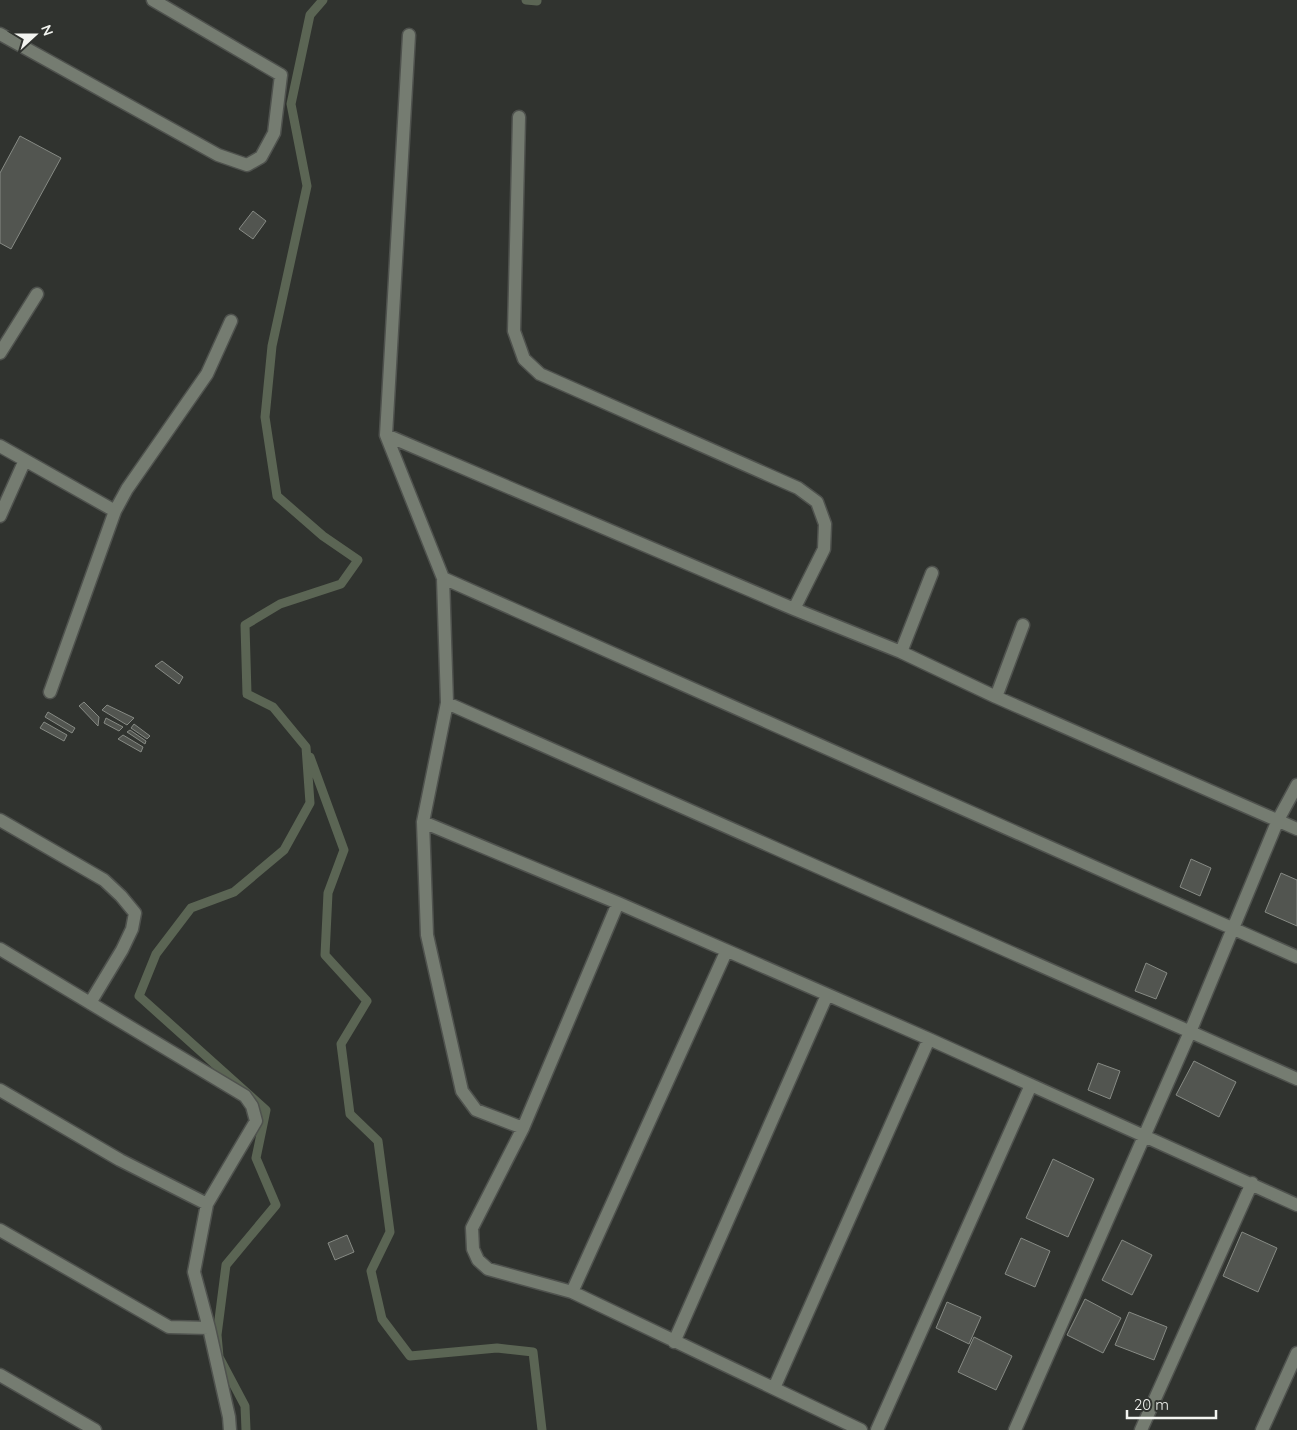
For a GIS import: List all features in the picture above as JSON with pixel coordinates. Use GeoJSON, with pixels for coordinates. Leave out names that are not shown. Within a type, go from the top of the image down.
{"type":"FeatureCollection","features":[{"type":"Feature","properties":{"kind":"street"},"geometry":{"type":"LineString","coordinates":[[0,34],[218,155],[247,165],[261,157],[274,133],[281,75],[153,0]]}},
{"type":"Feature","properties":{"kind":"street"},"geometry":{"type":"LineString","coordinates":[[409,35],[386,435],[443,578],[447,703],[423,822],[427,935],[462,1091],[476,1110],[523,1128]]}},
{"type":"Feature","properties":{"kind":"street"},"geometry":{"type":"LineString","coordinates":[[519,116],[514,331],[524,359],[540,374],[798,488],[817,502],[825,524],[824,549],[794,609]]}},
{"type":"Feature","properties":{"kind":"street"},"geometry":{"type":"LineString","coordinates":[[0,353],[37,294]]}},
{"type":"Feature","properties":{"kind":"street"},"geometry":{"type":"LineString","coordinates":[[50,692],[115,511],[207,374],[231,321]]}},
{"type":"Feature","properties":{"kind":"street"},"geometry":{"type":"LineString","coordinates":[[386,435],[794,609],[901,652],[996,697],[1297,828]]}},
{"type":"Feature","properties":{"kind":"street"},"geometry":{"type":"LineString","coordinates":[[0,446],[115,511]]}},
{"type":"Feature","properties":{"kind":"street"},"geometry":{"type":"LineString","coordinates":[[0,516],[25,460]]}},
{"type":"Feature","properties":{"kind":"street"},"geometry":{"type":"LineString","coordinates":[[901,652],[932,573]]}},
{"type":"Feature","properties":{"kind":"street"},"geometry":{"type":"LineString","coordinates":[[443,578],[1297,957]]}},
{"type":"Feature","properties":{"kind":"street"},"geometry":{"type":"LineString","coordinates":[[996,697],[1023,625]]}},
{"type":"Feature","properties":{"kind":"street"},"geometry":{"type":"LineString","coordinates":[[447,703],[1297,1079]]}},
{"type":"Feature","properties":{"kind":"street"},"geometry":{"type":"LineString","coordinates":[[1015,1430],[1190,1032],[1278,820],[1297,785]]}},
{"type":"Feature","properties":{"kind":"street"},"geometry":{"type":"LineString","coordinates":[[0,820],[104,880],[135,913],[132,929],[125,943],[90,1003]]}},
{"type":"Feature","properties":{"kind":"street"},"geometry":{"type":"LineString","coordinates":[[423,822],[618,903],[726,952],[929,1039],[1297,1204]]}},
{"type":"Feature","properties":{"kind":"street"},"geometry":{"type":"LineString","coordinates":[[618,903],[523,1128],[472,1228],[473,1249],[478,1260],[488,1269],[572,1292],[861,1430]]}},
{"type":"Feature","properties":{"kind":"street"},"geometry":{"type":"LineString","coordinates":[[0,949],[245,1096],[252,1106],[256,1121],[207,1204],[194,1272],[209,1328],[229,1417],[230,1430]]}},
{"type":"Feature","properties":{"kind":"street"},"geometry":{"type":"LineString","coordinates":[[572,1292],[726,952]]}},
{"type":"Feature","properties":{"kind":"street"},"geometry":{"type":"LineString","coordinates":[[674,1342],[827,995]]}},
{"type":"Feature","properties":{"kind":"street"},"geometry":{"type":"LineString","coordinates":[[774,1388],[929,1039]]}},
{"type":"Feature","properties":{"kind":"street"},"geometry":{"type":"LineString","coordinates":[[877,1430],[1031,1085]]}},
{"type":"Feature","properties":{"kind":"street"},"geometry":{"type":"LineString","coordinates":[[0,1090],[120,1160],[207,1204]]}},
{"type":"Feature","properties":{"kind":"street"},"geometry":{"type":"LineString","coordinates":[[1141,1430],[1252,1184]]}},
{"type":"Feature","properties":{"kind":"street"},"geometry":{"type":"LineString","coordinates":[[0,1230],[169,1327],[209,1328]]}},
{"type":"Feature","properties":{"kind":"street"},"geometry":{"type":"LineString","coordinates":[[1262,1430],[1297,1353]]}},
{"type":"Feature","properties":{"kind":"street"},"geometry":{"type":"LineString","coordinates":[[0,1375],[95,1430]]}},
{"type":"Feature","properties":{"kind":"building"},"geometry":{"type":"Polygon","coordinates":[[[20,136],[61,158],[11,249],[0,243],[0,173],[20,136]]]}},
{"type":"Feature","properties":{"kind":"building"},"geometry":{"type":"Polygon","coordinates":[[[253,211],[266,221],[253,239],[239,229],[253,211]]]}},
{"type":"Feature","properties":{"kind":"building"},"geometry":{"type":"Polygon","coordinates":[[[162,661],[183,677],[179,684],[155,666],[162,661]]]}},
{"type":"Feature","properties":{"kind":"building"},"geometry":{"type":"Polygon","coordinates":[[[84,702],[99,717],[98,726],[79,706],[84,702]]]}},
{"type":"Feature","properties":{"kind":"building"},"geometry":{"type":"Polygon","coordinates":[[[107,705],[134,718],[127,725],[102,710],[107,705]]]}},
{"type":"Feature","properties":{"kind":"building"},"geometry":{"type":"Polygon","coordinates":[[[48,712],[75,728],[72,733],[45,717],[48,712]]]}},
{"type":"Feature","properties":{"kind":"building"},"geometry":{"type":"Polygon","coordinates":[[[106,718],[123,727],[119,731],[104,723],[106,718]]]}},
{"type":"Feature","properties":{"kind":"building"},"geometry":{"type":"Polygon","coordinates":[[[44,722],[67,735],[64,741],[40,728],[44,722]]]}},
{"type":"Feature","properties":{"kind":"building"},"geometry":{"type":"Polygon","coordinates":[[[134,724],[150,736],[147,739],[131,728],[134,724]]]}},
{"type":"Feature","properties":{"kind":"building"},"geometry":{"type":"Polygon","coordinates":[[[130,730],[146,741],[145,744],[127,732],[130,730]]]}},
{"type":"Feature","properties":{"kind":"building"},"geometry":{"type":"Polygon","coordinates":[[[123,735],[143,747],[141,752],[118,739],[123,735]]]}},
{"type":"Feature","properties":{"kind":"building"},"geometry":{"type":"Polygon","coordinates":[[[1191,859],[1211,868],[1200,896],[1180,887],[1191,859]]]}},
{"type":"Feature","properties":{"kind":"building"},"geometry":{"type":"Polygon","coordinates":[[[1281,873],[1297,880],[1297,926],[1265,912],[1281,873]]]}},
{"type":"Feature","properties":{"kind":"building"},"geometry":{"type":"Polygon","coordinates":[[[1146,963],[1167,973],[1156,999],[1135,991],[1146,963]]]}},
{"type":"Feature","properties":{"kind":"building"},"geometry":{"type":"Polygon","coordinates":[[[1194,1061],[1236,1082],[1219,1117],[1176,1095],[1194,1061]]]}},
{"type":"Feature","properties":{"kind":"building"},"geometry":{"type":"Polygon","coordinates":[[[1098,1063],[1120,1071],[1110,1099],[1088,1090],[1098,1063]]]}},
{"type":"Feature","properties":{"kind":"building"},"geometry":{"type":"Polygon","coordinates":[[[1053,1159],[1094,1179],[1068,1237],[1026,1218],[1053,1159]]]}},
{"type":"Feature","properties":{"kind":"building"},"geometry":{"type":"Polygon","coordinates":[[[1242,1232],[1277,1248],[1258,1292],[1223,1276],[1242,1232]]]}},
{"type":"Feature","properties":{"kind":"building"},"geometry":{"type":"Polygon","coordinates":[[[347,1235],[354,1252],[335,1260],[328,1243],[347,1235]]]}},
{"type":"Feature","properties":{"kind":"building"},"geometry":{"type":"Polygon","coordinates":[[[1021,1238],[1050,1251],[1035,1287],[1005,1274],[1021,1238]]]}},
{"type":"Feature","properties":{"kind":"building"},"geometry":{"type":"Polygon","coordinates":[[[1122,1240],[1152,1255],[1132,1295],[1102,1280],[1122,1240]]]}},
{"type":"Feature","properties":{"kind":"building"},"geometry":{"type":"Polygon","coordinates":[[[1085,1299],[1121,1318],[1103,1353],[1067,1335],[1085,1299]]]}},
{"type":"Feature","properties":{"kind":"building"},"geometry":{"type":"Polygon","coordinates":[[[947,1302],[981,1317],[969,1344],[936,1328],[947,1302]]]}},
{"type":"Feature","properties":{"kind":"building"},"geometry":{"type":"Polygon","coordinates":[[[1129,1312],[1167,1327],[1154,1360],[1115,1345],[1129,1312]]]}},
{"type":"Feature","properties":{"kind":"building"},"geometry":{"type":"Polygon","coordinates":[[[974,1337],[1012,1356],[996,1390],[958,1372],[974,1337]]]}},
{"type":"Feature","properties":{"kind":"waterway"},"geometry":{"type":"LineString","coordinates":[[246,1430],[245,1406],[219,1357],[217,1335],[226,1265],[276,1205],[256,1158],[266,1110],[139,996],[156,954],[191,908],[234,892],[284,850],[310,803],[306,747],[273,707],[247,694],[245,625],[280,604],[341,584],[358,560],[323,536],[277,496],[265,417],[272,346],[307,186],[291,104],[310,15],[323,0]]}},
{"type":"Feature","properties":{"kind":"waterway"},"geometry":{"type":"LineString","coordinates":[[526,0],[537,0]]}},
{"type":"Feature","properties":{"kind":"waterway"},"geometry":{"type":"LineString","coordinates":[[310,757],[344,850],[328,893],[325,955],[367,1001],[341,1044],[350,1114],[378,1141],[390,1232],[371,1271],[382,1319],[410,1356],[497,1348],[533,1352],[542,1430]]}}]}
